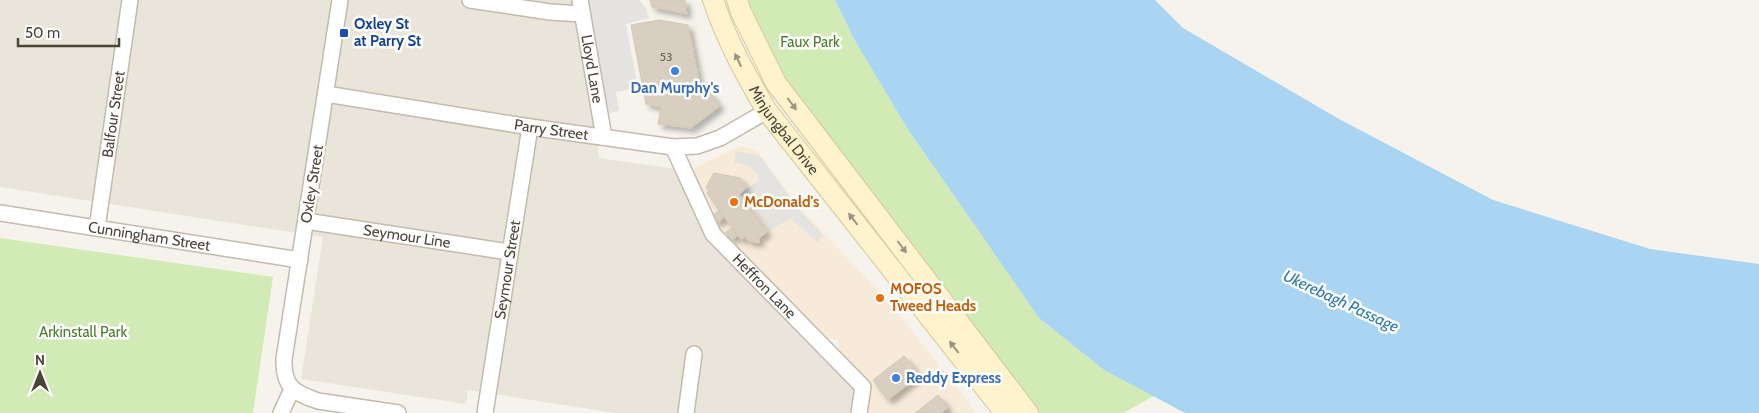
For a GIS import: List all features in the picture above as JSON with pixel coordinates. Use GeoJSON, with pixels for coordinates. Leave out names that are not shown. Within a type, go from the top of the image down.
{"type":"FeatureCollection","features":[{"type":"Feature","properties":{"kind":"main road","name":"Minjungbal Drive"},"geometry":{"type":"LineString","coordinates":[[713,0],[742,69],[767,111],[1005,413]]}},
{"type":"Feature","properties":{"kind":"main road","name":"Minjungbal Drive"},"geometry":{"type":"LineString","coordinates":[[737,0],[776,84],[1028,413]]}},
{"type":"Feature","properties":{"kind":"street","name":"Balfour Street"},"geometry":{"type":"LineString","coordinates":[[97,228],[130,0]]}},
{"type":"Feature","properties":{"kind":"street","name":"Oxley Street"},"geometry":{"type":"LineString","coordinates":[[292,389],[286,380],[284,368],[340,0]]}},
{"type":"Feature","properties":{"kind":"street"},"geometry":{"type":"LineString","coordinates":[[470,0],[550,12],[581,7]]}},
{"type":"Feature","properties":{"kind":"street","name":"Lloyd Lane"},"geometry":{"type":"LineString","coordinates":[[581,7],[604,137]]}},
{"type":"Feature","properties":{"kind":"street","name":"Parry Street"},"geometry":{"type":"LineString","coordinates":[[326,94],[530,127],[672,147],[697,146],[720,138],[767,111]]}},
{"type":"Feature","properties":{"kind":"street","name":"Seymour Street"},"geometry":{"type":"LineString","coordinates":[[485,413],[530,127]]}},
{"type":"Feature","properties":{"kind":"street","name":"Heffron Lane"},"geometry":{"type":"LineString","coordinates":[[672,147],[713,234],[864,387],[859,413]]}},
{"type":"Feature","properties":{"kind":"street","name":"Cunningham Street"},"geometry":{"type":"LineString","coordinates":[[0,213],[300,260]]}},
{"type":"Feature","properties":{"kind":"street","name":"Seymour Line"},"geometry":{"type":"LineString","coordinates":[[306,221],[509,252]]}},
{"type":"Feature","properties":{"kind":"street"},"geometry":{"type":"LineString","coordinates":[[686,413],[694,354]]}},
{"type":"Feature","properties":{"kind":"street"},"geometry":{"type":"LineString","coordinates":[[281,413],[292,389],[306,397],[318,400],[398,413]]}},
{"type":"Feature","properties":{"kind":"shaded area"},"geometry":{"type":"Polygon","coordinates":[[[0,0],[573,0],[593,107],[599,158],[676,169],[710,239],[856,387],[852,413],[615,413],[468,390],[466,404],[301,379],[323,237],[0,187],[0,0]]]}},
{"type":"Feature","properties":{"kind":"shaded area"},"geometry":{"type":"Polygon","coordinates":[[[588,0],[639,0],[646,8],[649,18],[626,24],[638,88],[616,92],[619,111],[609,113],[588,0]]]}},
{"type":"Feature","properties":{"kind":"shaded area"},"geometry":{"type":"Polygon","coordinates":[[[740,146],[756,150],[802,210],[893,307],[977,413],[863,413],[867,381],[838,349],[839,340],[828,338],[715,227],[689,171],[740,146]]]}},
{"type":"Feature","properties":{"kind":"shaded area"},"geometry":{"type":"Polygon","coordinates":[[[736,151],[760,156],[800,211],[823,235],[817,242],[791,219],[770,231],[742,193],[760,179],[750,166],[734,162],[736,151]]]}},
{"type":"Feature","properties":{"kind":"green space","name":"Faux Park"},"geometry":{"type":"Polygon","coordinates":[[[744,0],[835,0],[854,39],[907,128],[1039,318],[1104,370],[1154,396],[1123,413],[1040,413],[786,82],[744,0]]]}},
{"type":"Feature","properties":{"kind":"green space","name":"Arkinstall Park"},"geometry":{"type":"Polygon","coordinates":[[[0,238],[273,277],[253,413],[0,413],[0,238]]]}},
{"type":"Feature","properties":{"kind":"water","name":"Ukerebagh Passage"},"geometry":{"type":"Polygon","coordinates":[[[835,0],[1155,0],[1183,28],[1339,119],[1493,200],[1650,249],[1759,264],[1759,413],[1185,413],[1104,370],[1039,318],[907,128],[854,39],[835,0]]]}},
{"type":"Feature","properties":{"kind":"building"},"geometry":{"type":"Polygon","coordinates":[[[650,0],[685,0],[687,14],[652,7],[650,0]]]}},
{"type":"Feature","properties":{"kind":"building"},"geometry":{"type":"Polygon","coordinates":[[[659,20],[688,25],[701,91],[707,88],[720,106],[691,128],[658,124],[661,107],[646,104],[631,25],[659,20]]]}},
{"type":"Feature","properties":{"kind":"building"},"geometry":{"type":"Polygon","coordinates":[[[714,173],[740,178],[747,187],[739,194],[767,232],[759,238],[759,243],[748,241],[745,237],[741,240],[707,193],[709,191],[706,187],[714,173]]]}},
{"type":"Feature","properties":{"kind":"building"},"geometry":{"type":"Polygon","coordinates":[[[719,210],[724,217],[717,223],[712,216],[719,210]]]}},
{"type":"Feature","properties":{"kind":"building"},"geometry":{"type":"Polygon","coordinates":[[[732,228],[737,236],[731,240],[726,232],[732,228]]]}},
{"type":"Feature","properties":{"kind":"building","name":"Reddy Express"},"geometry":{"type":"Polygon","coordinates":[[[904,356],[920,375],[888,400],[873,380],[904,356]]]}},
{"type":"Feature","properties":{"kind":"building"},"geometry":{"type":"Polygon","coordinates":[[[938,395],[948,408],[941,413],[915,413],[938,395]]]}},
{"type":"Feature","properties":{"kind":"place","name":"Oxley St at Parry St"},"geometry":{"type":"Point","coordinates":[344,33]}},
{"type":"Feature","properties":{"kind":"place","name":"Dan Murphy's"},"geometry":{"type":"Point","coordinates":[675,71]}},
{"type":"Feature","properties":{"kind":"place","name":"McDonald's"},"geometry":{"type":"Point","coordinates":[734,202]}},
{"type":"Feature","properties":{"kind":"place","name":"MOFOS Tweed Heads"},"geometry":{"type":"Point","coordinates":[880,298]}},
{"type":"Feature","properties":{"kind":"place","name":"Reddy Express"},"geometry":{"type":"Point","coordinates":[896,378]}}]}
